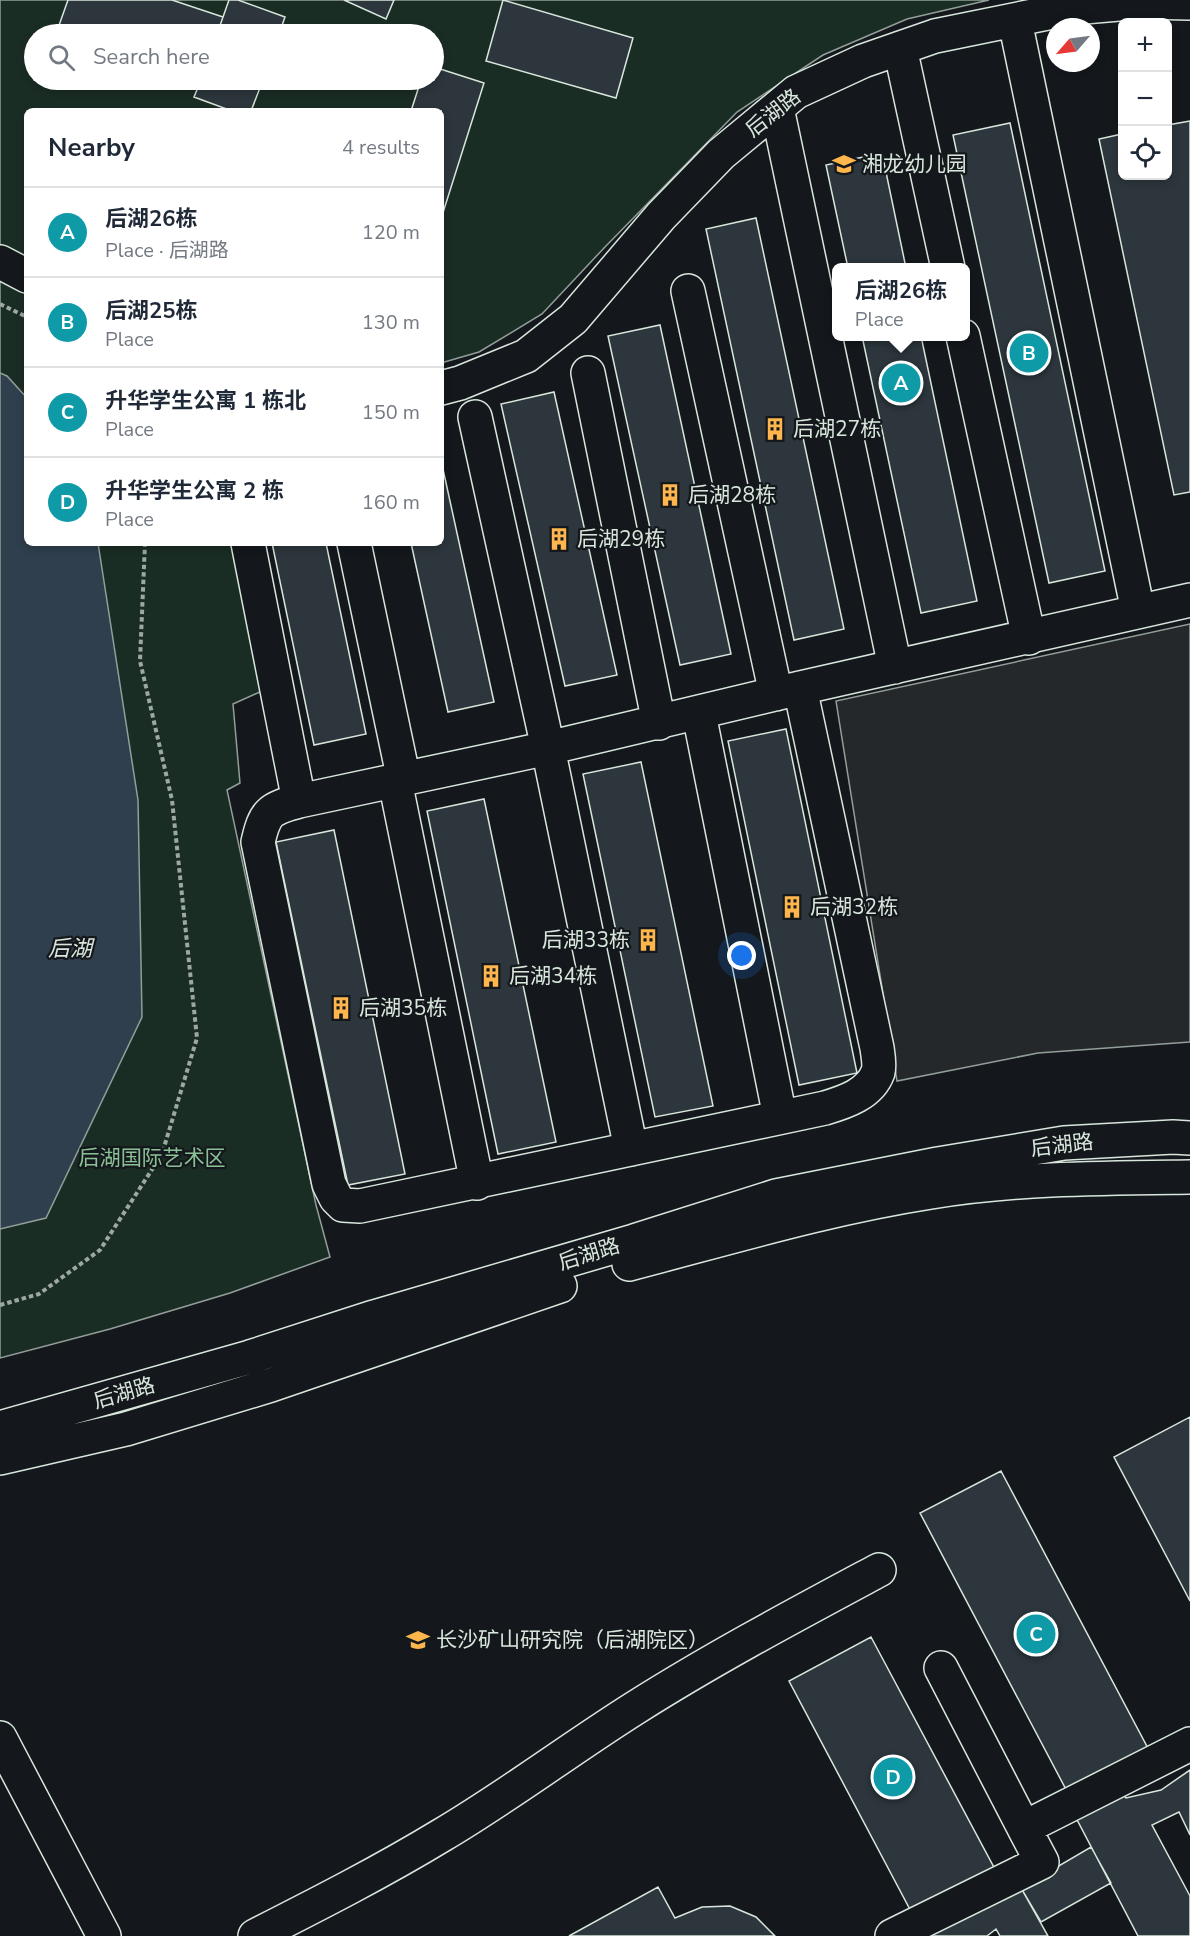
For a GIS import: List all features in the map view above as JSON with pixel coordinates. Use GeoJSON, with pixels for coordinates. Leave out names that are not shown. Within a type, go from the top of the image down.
{"type":"FeatureCollection","features":[{"type":"Feature","properties":{"kind":"street","name":"后湖路"},"geometry":{"type":"LineString","coordinates":[[444,387],[526,356],[573,319],[661,216],[721,154],[796,92],[863,61],[935,36],[1072,8],[1170,2]]}},
{"type":"Feature","properties":{"kind":"street"},"geometry":{"type":"LineString","coordinates":[[1015,21],[1138,611]]}},
{"type":"Feature","properties":{"kind":"street"},"geometry":{"type":"LineString","coordinates":[[900,48],[947,263]]}},
{"type":"Feature","properties":{"kind":"street"},"geometry":{"type":"LineString","coordinates":[[777,108],[895,667]]}},
{"type":"Feature","properties":{"kind":"street"},"geometry":{"type":"LineString","coordinates":[[0,262],[24,274]]}},
{"type":"Feature","properties":{"kind":"street"},"geometry":{"type":"LineString","coordinates":[[688,291],[788,691],[877,1048],[879,1070],[869,1086],[847,1101],[477,1183],[360,1206],[343,1205],[336,1198],[329,1184],[258,842],[262,823],[272,810],[299,801],[699,714],[788,691],[1190,600]]}},
{"type":"Feature","properties":{"kind":"street"},"geometry":{"type":"LineString","coordinates":[[964,341],[1029,638]]}},
{"type":"Feature","properties":{"kind":"street"},"geometry":{"type":"LineString","coordinates":[[588,374],[659,723]]}},
{"type":"Feature","properties":{"kind":"street"},"geometry":{"type":"LineString","coordinates":[[475,417],[548,748],[631,1149]]}},
{"type":"Feature","properties":{"kind":"street"},"geometry":{"type":"LineString","coordinates":[[249,546],[299,801]]}},
{"type":"Feature","properties":{"kind":"street"},"geometry":{"type":"LineString","coordinates":[[355,546],[477,1183]]}},
{"type":"Feature","properties":{"kind":"street"},"geometry":{"type":"LineString","coordinates":[[699,714],[780,1117]]}},
{"type":"Feature","properties":{"kind":"street","name":"后湖路"},"geometry":{"type":"LineString","coordinates":[[0,1428],[250,1357],[374,1317],[623,1244],[776,1196],[938,1164],[1064,1143],[1190,1138]]}},
{"type":"Feature","properties":{"kind":"street","name":"后湖路"},"geometry":{"type":"LineString","coordinates":[[0,1458],[126,1429],[260,1389],[594,1274],[807,1216],[931,1191],[995,1184],[1108,1178],[1190,1178]]}},
{"type":"Feature","properties":{"kind":"street"},"geometry":{"type":"LineString","coordinates":[[255,1936],[442,1836],[634,1709],[724,1654],[879,1570]]}},
{"type":"Feature","properties":{"kind":"street"},"geometry":{"type":"LineString","coordinates":[[892,1936],[1042,1862],[941,1668]]}},
{"type":"Feature","properties":{"kind":"street"},"geometry":{"type":"LineString","coordinates":[[0,1738],[104,1936]]}},
{"type":"Feature","properties":{"kind":"street"},"geometry":{"type":"LineString","coordinates":[[1024,1828],[1190,1744]]}},
{"type":"Feature","properties":{"kind":"path"},"geometry":{"type":"LineString","coordinates":[[0,1305],[39,1294],[100,1250],[162,1154],[197,1038],[172,800],[140,661],[146,546]]}},
{"type":"Feature","properties":{"kind":"green space","name":"后湖国际艺术区"},"geometry":{"type":"Polygon","coordinates":[[[0,0],[989,0],[907,19],[823,55],[737,112],[542,314],[479,352],[444,362],[444,108],[24,108],[24,546],[235,546],[262,691],[233,704],[240,783],[227,790],[316,1205],[330,1257],[230,1293],[110,1329],[0,1358],[0,0]]]}},
{"type":"Feature","properties":{"kind":"shaded area"},"geometry":{"type":"Polygon","coordinates":[[[1190,624],[1190,1042],[1038,1053],[897,1081],[836,701],[1190,624]]]}},
{"type":"Feature","properties":{"kind":"water","name":"后湖"},"geometry":{"type":"Polygon","coordinates":[[[0,373],[7,376],[24,395],[24,546],[98,546],[138,800],[142,1017],[46,1218],[0,1229],[0,373]]]}},
{"type":"Feature","properties":{"kind":"building"},"geometry":{"type":"Polygon","coordinates":[[[68,0],[172,0],[223,17],[221,24],[59,24],[68,0]]]}},
{"type":"Feature","properties":{"kind":"building"},"geometry":{"type":"Polygon","coordinates":[[[229,0],[238,0],[285,17],[283,24],[221,24],[229,0]]]}},
{"type":"Feature","properties":{"kind":"building"},"geometry":{"type":"Polygon","coordinates":[[[344,0],[394,0],[386,19],[344,0]]]}},
{"type":"Feature","properties":{"kind":"building"},"geometry":{"type":"Polygon","coordinates":[[[503,0],[633,38],[616,98],[486,61],[503,0]]]}},
{"type":"Feature","properties":{"kind":"building"},"geometry":{"type":"Polygon","coordinates":[[[444,70],[484,83],[444,210],[444,108],[412,108],[418,90],[444,90],[444,70]]]}},
{"type":"Feature","properties":{"kind":"building"},"geometry":{"type":"Polygon","coordinates":[[[197,90],[259,90],[252,108],[224,108],[194,97],[197,90]]]}},
{"type":"Feature","properties":{"kind":"building"},"geometry":{"type":"Polygon","coordinates":[[[1190,121],[1190,492],[1174,495],[1099,139],[1118,135],[1118,180],[1172,180],[1172,124],[1190,121]]]}},
{"type":"Feature","properties":{"kind":"building"},"geometry":{"type":"Polygon","coordinates":[[[1010,123],[1105,571],[1049,583],[953,135],[1010,123]]]}},
{"type":"Feature","properties":{"kind":"building"},"geometry":{"type":"Polygon","coordinates":[[[882,153],[905,263],[847,263],[826,165],[882,153]]]}},
{"type":"Feature","properties":{"kind":"building","name":"后湖27栋"},"geometry":{"type":"Polygon","coordinates":[[[756,218],[844,629],[794,640],[706,229],[756,218]]]}},
{"type":"Feature","properties":{"kind":"building","name":"后湖28栋"},"geometry":{"type":"Polygon","coordinates":[[[660,325],[731,654],[680,665],[608,336],[660,325]]]}},
{"type":"Feature","properties":{"kind":"building"},"geometry":{"type":"Polygon","coordinates":[[[863,341],[922,341],[977,601],[921,613],[863,341]]]}},
{"type":"Feature","properties":{"kind":"building","name":"后湖29栋"},"geometry":{"type":"Polygon","coordinates":[[[554,392],[617,675],[565,686],[501,404],[554,392]]]}},
{"type":"Feature","properties":{"kind":"building"},"geometry":{"type":"Polygon","coordinates":[[[444,474],[494,702],[448,712],[412,546],[444,546],[444,474]]]}},
{"type":"Feature","properties":{"kind":"building"},"geometry":{"type":"Polygon","coordinates":[[[273,546],[327,546],[366,734],[314,745],[273,546]]]}},
{"type":"Feature","properties":{"kind":"building","name":"后湖32栋"},"geometry":{"type":"Polygon","coordinates":[[[786,729],[857,1073],[799,1085],[728,741],[786,729]]]}},
{"type":"Feature","properties":{"kind":"building","name":"后湖33栋"},"geometry":{"type":"Polygon","coordinates":[[[641,762],[713,1106],[655,1117],[583,774],[641,762]]]}},
{"type":"Feature","properties":{"kind":"building","name":"后湖34栋"},"geometry":{"type":"Polygon","coordinates":[[[484,799],[556,1142],[498,1154],[427,811],[484,799]]]}},
{"type":"Feature","properties":{"kind":"building","name":"后湖35栋"},"geometry":{"type":"Polygon","coordinates":[[[334,830],[405,1174],[348,1185],[276,842],[334,830]]]}},
{"type":"Feature","properties":{"kind":"building"},"geometry":{"type":"Polygon","coordinates":[[[1190,1417],[1190,1601],[1114,1457],[1190,1417]]]}},
{"type":"Feature","properties":{"kind":"building"},"geometry":{"type":"Polygon","coordinates":[[[1001,1471],[1151,1754],[1070,1797],[920,1513],[1001,1471]]]}},
{"type":"Feature","properties":{"kind":"building"},"geometry":{"type":"Polygon","coordinates":[[[871,1637],[997,1873],[914,1917],[789,1681],[871,1637]]]}},
{"type":"Feature","properties":{"kind":"building"},"geometry":{"type":"Polygon","coordinates":[[[1190,1770],[1190,1835],[1179,1812],[1152,1825],[1190,1896],[1190,1936],[1138,1936],[1074,1814],[1116,1787],[1126,1798],[1161,1790],[1190,1770]]]}},
{"type":"Feature","properties":{"kind":"building"},"geometry":{"type":"Polygon","coordinates":[[[1091,1847],[1111,1883],[1041,1922],[1021,1888],[1091,1847]]]}},
{"type":"Feature","properties":{"kind":"building"},"geometry":{"type":"Polygon","coordinates":[[[658,1887],[675,1918],[702,1907],[730,1906],[756,1917],[775,1936],[569,1936],[658,1887]]]}},
{"type":"Feature","properties":{"kind":"building"},"geometry":{"type":"Polygon","coordinates":[[[1021,1888],[1048,1936],[1000,1936],[996,1929],[987,1936],[928,1936],[1021,1888]]]}},
{"type":"Feature","properties":{"kind":"place","name":"湘龙幼儿园"},"geometry":{"type":"Point","coordinates":[844,164]}},
{"type":"Feature","properties":{"kind":"place","name":"后湖25栋"},"geometry":{"type":"Point","coordinates":[1029,353]}},
{"type":"Feature","properties":{"kind":"place","name":"后湖26栋"},"geometry":{"type":"Point","coordinates":[901,383]}},
{"type":"Feature","properties":{"kind":"place","name":"后湖27栋"},"geometry":{"type":"Point","coordinates":[775,429]}},
{"type":"Feature","properties":{"kind":"place","name":"后湖28栋"},"geometry":{"type":"Point","coordinates":[670,495]}},
{"type":"Feature","properties":{"kind":"place","name":"后湖29栋"},"geometry":{"type":"Point","coordinates":[559,539]}},
{"type":"Feature","properties":{"kind":"place","name":"后湖32栋"},"geometry":{"type":"Point","coordinates":[792,907]}},
{"type":"Feature","properties":{"kind":"place","name":"后湖33栋"},"geometry":{"type":"Point","coordinates":[648,940]}},
{"type":"Feature","properties":{"kind":"place","name":"后湖34栋"},"geometry":{"type":"Point","coordinates":[491,976]}},
{"type":"Feature","properties":{"kind":"place","name":"后湖35栋"},"geometry":{"type":"Point","coordinates":[341,1008]}},
{"type":"Feature","properties":{"kind":"place","name":"升华学生公寓 1 栋北"},"geometry":{"type":"Point","coordinates":[1036,1634]}},
{"type":"Feature","properties":{"kind":"place","name":"长沙矿山研究院（后湖院区）"},"geometry":{"type":"Point","coordinates":[418,1640]}},
{"type":"Feature","properties":{"kind":"place","name":"升华学生公寓 2 栋"},"geometry":{"type":"Point","coordinates":[893,1777]}}]}
